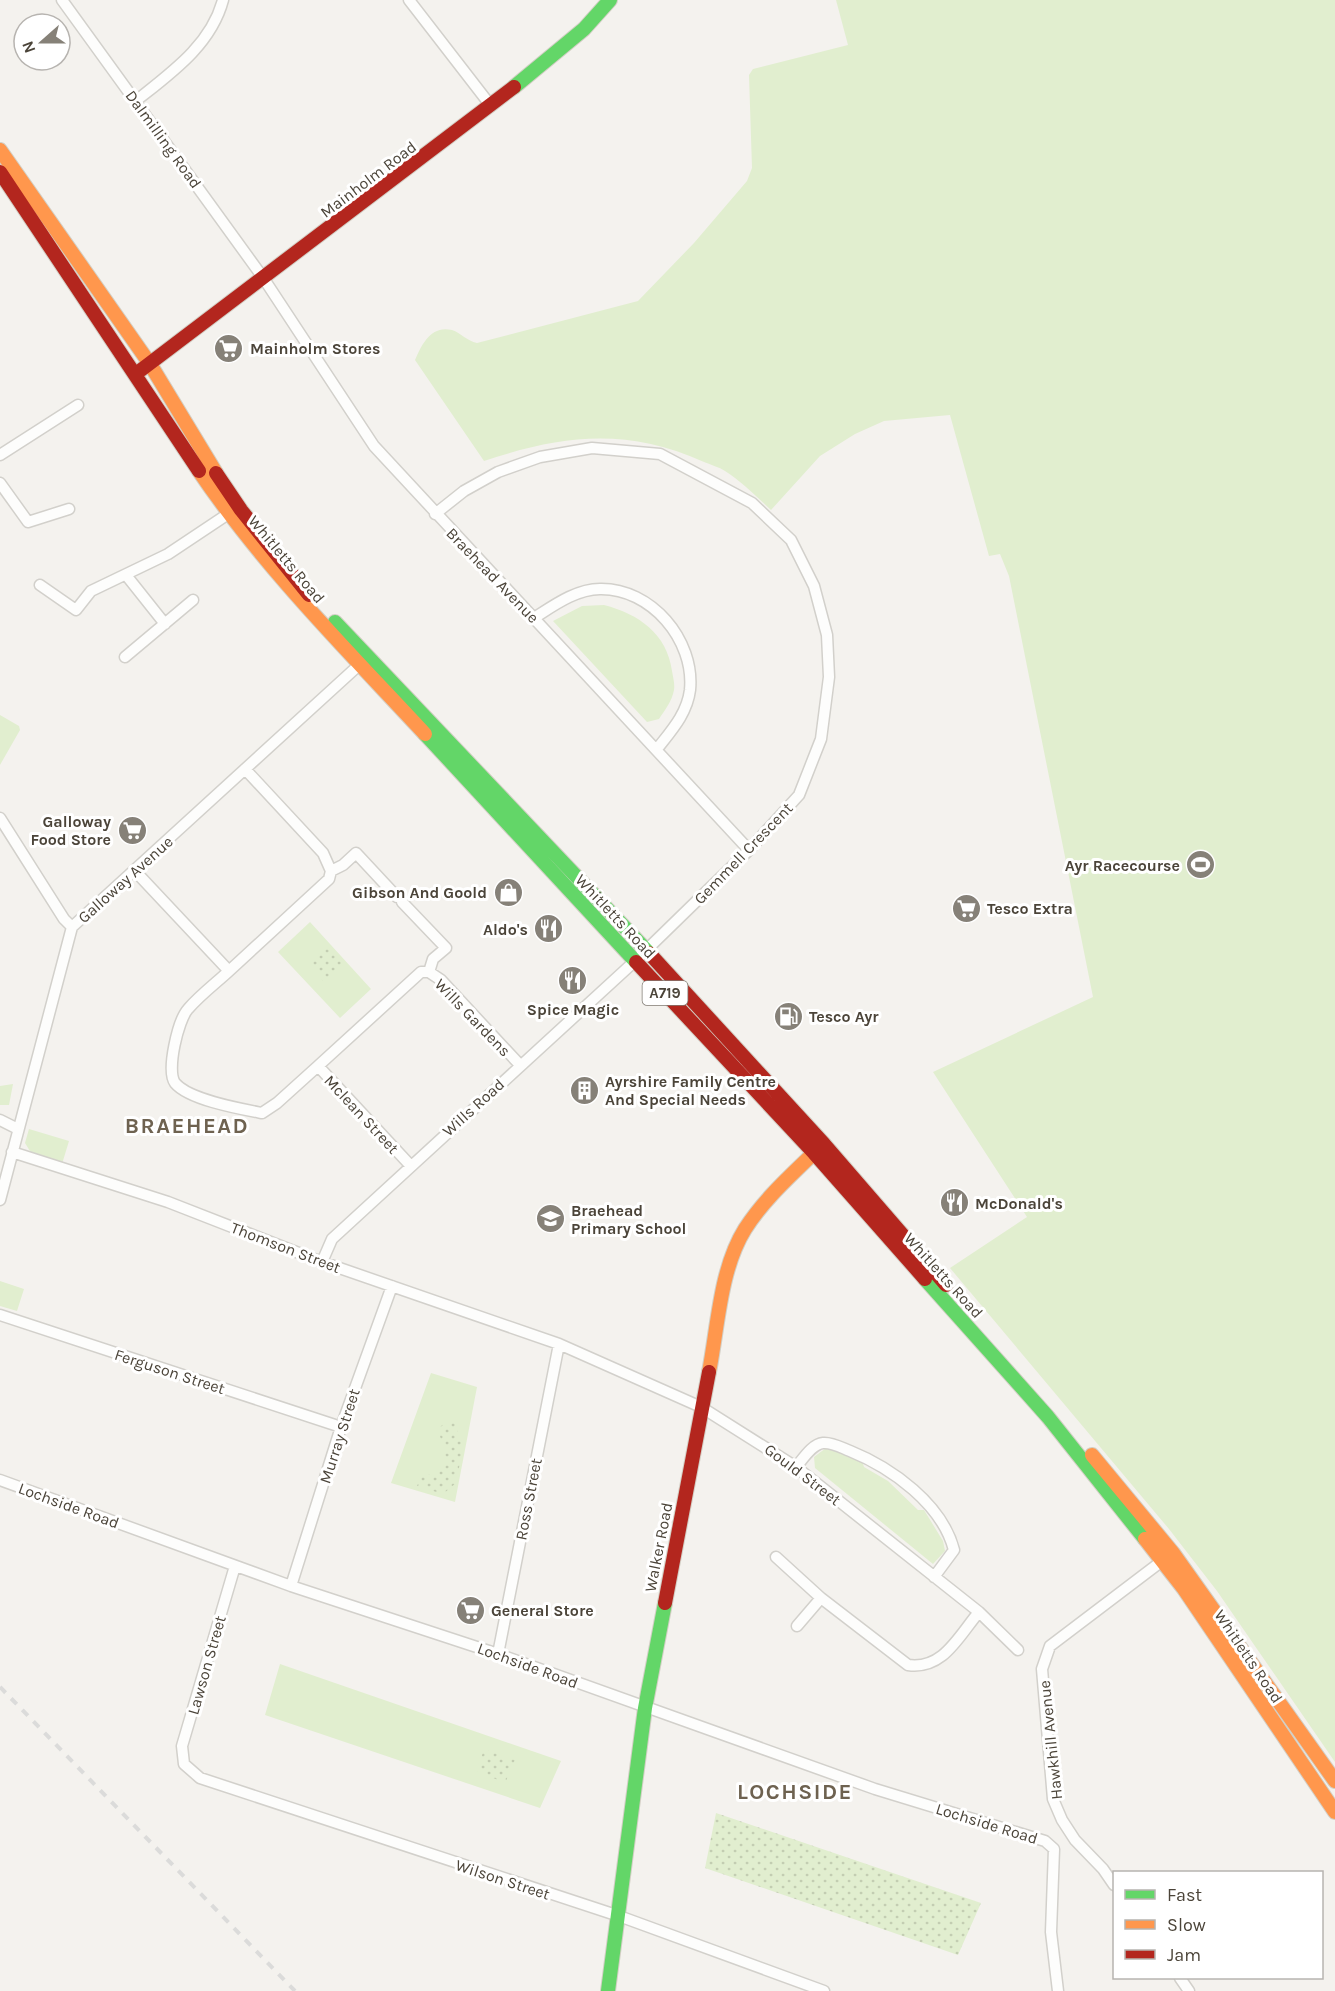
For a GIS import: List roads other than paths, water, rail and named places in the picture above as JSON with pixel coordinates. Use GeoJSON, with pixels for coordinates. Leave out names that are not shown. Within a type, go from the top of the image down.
{"type":"FeatureCollection","features":[{"type":"Feature","properties":{"kind":"main road","name":"Mainholm Road"},"geometry":{"type":"LineString","coordinates":[[136,374],[491,106],[584,29],[610,0]]}},
{"type":"Feature","properties":{"kind":"main road","name":"Whitletts Road"},"geometry":{"type":"LineString","coordinates":[[0,150],[150,364],[192,437],[241,510],[304,590],[646,949],[1048,1417],[1162,1561],[1335,1812]]}},
{"type":"Feature","properties":{"kind":"main road","name":"Whitletts Road"},"geometry":{"type":"LineString","coordinates":[[0,172],[228,514],[269,566],[635,961],[819,1148],[1078,1438],[1173,1553],[1335,1781]]}},
{"type":"Feature","properties":{"kind":"main road","name":"Walker Road"},"geometry":{"type":"LineString","coordinates":[[608,1991],[620,1916],[645,1708],[728,1273],[744,1231],[766,1200],[819,1148]]}},
{"type":"Feature","properties":{"kind":"street","name":"Dalmilling Road"},"geometry":{"type":"LineString","coordinates":[[62,0],[137,100],[264,279]]}},
{"type":"Feature","properties":{"kind":"street"},"geometry":{"type":"LineString","coordinates":[[137,100],[178,68],[205,38],[223,0]]}},
{"type":"Feature","properties":{"kind":"street"},"geometry":{"type":"LineString","coordinates":[[410,0],[491,106]]}},
{"type":"Feature","properties":{"kind":"street","name":"Braehead Avenue"},"geometry":{"type":"LineString","coordinates":[[264,279],[374,446],[749,849]]}},
{"type":"Feature","properties":{"kind":"street"},"geometry":{"type":"LineString","coordinates":[[0,455],[78,405]]}},
{"type":"Feature","properties":{"kind":"street","name":"Gemmell Crescent"},"geometry":{"type":"LineString","coordinates":[[435,514],[464,491],[498,471],[540,457],[592,448],[660,454],[752,502],[791,540],[814,586],[827,635],[830,677],[821,739],[799,795],[749,849],[635,961]]}},
{"type":"Feature","properties":{"kind":"street"},"geometry":{"type":"LineString","coordinates":[[0,483],[28,522],[69,509]]}},
{"type":"Feature","properties":{"kind":"street"},"geometry":{"type":"LineString","coordinates":[[40,585],[76,609],[91,591],[168,554],[228,514]]}},
{"type":"Feature","properties":{"kind":"street"},"geometry":{"type":"LineString","coordinates":[[126,575],[165,624]]}},
{"type":"Feature","properties":{"kind":"street"},"geometry":{"type":"LineString","coordinates":[[534,618],[563,599],[598,588],[619,590],[640,598],[662,616],[680,640],[689,666],[690,691],[679,721],[657,749]]}},
{"type":"Feature","properties":{"kind":"street"},"geometry":{"type":"LineString","coordinates":[[125,657],[193,600]]}},
{"type":"Feature","properties":{"kind":"street","name":"Galloway Avenue"},"geometry":{"type":"LineString","coordinates":[[0,1200],[72,927],[359,665]]}},
{"type":"Feature","properties":{"kind":"street"},"geometry":{"type":"LineString","coordinates":[[135,871],[229,971],[329,879],[331,871],[323,853],[245,769]]}},
{"type":"Feature","properties":{"kind":"street"},"geometry":{"type":"LineString","coordinates":[[2,826],[64,919],[72,927]]}},
{"type":"Feature","properties":{"kind":"street"},"geometry":{"type":"LineString","coordinates":[[331,871],[343,865],[356,853],[446,948],[433,959],[429,972]]}},
{"type":"Feature","properties":{"kind":"street","name":"Wills Road"},"geometry":{"type":"LineString","coordinates":[[322,1262],[332,1239],[635,961]]}},
{"type":"Feature","properties":{"kind":"street","name":"Mclean Street"},"geometry":{"type":"LineString","coordinates":[[229,971],[186,1010],[179,1026],[170,1071],[174,1082],[185,1091],[239,1109],[262,1113],[277,1103],[318,1066],[410,1165]]}},
{"type":"Feature","properties":{"kind":"street","name":"Wills Gardens"},"geometry":{"type":"LineString","coordinates":[[318,1066],[420,972],[429,972],[441,980],[520,1065]]}},
{"type":"Feature","properties":{"kind":"street"},"geometry":{"type":"LineString","coordinates":[[0,1120],[18,1129]]}},
{"type":"Feature","properties":{"kind":"street","name":"Thomson Street"},"geometry":{"type":"LineString","coordinates":[[12,1152],[168,1202],[322,1262],[559,1344]]}},
{"type":"Feature","properties":{"kind":"street","name":"Murray Street"},"geometry":{"type":"LineString","coordinates":[[291,1586],[340,1426],[392,1287]]}},
{"type":"Feature","properties":{"kind":"street","name":"Ferguson Street"},"geometry":{"type":"LineString","coordinates":[[0,1315],[340,1426]]}},
{"type":"Feature","properties":{"kind":"street","name":"Gould Street"},"geometry":{"type":"LineString","coordinates":[[559,1344],[701,1407],[796,1467],[979,1612],[1018,1650]]}},
{"type":"Feature","properties":{"kind":"street","name":"Ross Street"},"geometry":{"type":"LineString","coordinates":[[498,1654],[559,1344]]}},
{"type":"Feature","properties":{"kind":"street"},"geometry":{"type":"LineString","coordinates":[[796,1467],[815,1446],[823,1443],[864,1457],[892,1473],[918,1496],[951,1539],[954,1550],[934,1577]]}},
{"type":"Feature","properties":{"kind":"street","name":"Lochside Road"},"geometry":{"type":"LineString","coordinates":[[0,1480],[291,1586],[498,1654],[875,1789],[1045,1841],[1054,1849],[1051,1932],[1058,1991]]}},
{"type":"Feature","properties":{"kind":"street"},"geometry":{"type":"LineString","coordinates":[[776,1557],[820,1598],[908,1665],[925,1667],[939,1661],[979,1612]]}},
{"type":"Feature","properties":{"kind":"street","name":"Hawkhill Avenue"},"geometry":{"type":"LineString","coordinates":[[1113,1884],[1103,1869],[1075,1840],[1062,1820],[1053,1798],[1042,1669],[1050,1646],[1162,1561]]}},
{"type":"Feature","properties":{"kind":"street","name":"Lawson Street"},"geometry":{"type":"LineString","coordinates":[[184,1764],[182,1746],[235,1566]]}},
{"type":"Feature","properties":{"kind":"street"},"geometry":{"type":"LineString","coordinates":[[797,1626],[820,1598]]}},
{"type":"Feature","properties":{"kind":"street","name":"Wilson Street"},"geometry":{"type":"LineString","coordinates":[[184,1764],[200,1778],[620,1916],[825,1991]]}},
{"type":"Feature","properties":{"kind":"railway"},"geometry":{"type":"LineString","coordinates":[[0,1687],[295,1991]]}},
{"type":"Feature","properties":{"kind":"place","name":"Mainholm Stores"},"geometry":{"type":"Point","coordinates":[229,348]}},
{"type":"Feature","properties":{"kind":"place","name":"Galloway Food Store"},"geometry":{"type":"Point","coordinates":[132,830]}},
{"type":"Feature","properties":{"kind":"place","name":"Ayr Racecourse"},"geometry":{"type":"Point","coordinates":[1201,865]}},
{"type":"Feature","properties":{"kind":"place","name":"Gibson And Goold"},"geometry":{"type":"Point","coordinates":[508,892]}},
{"type":"Feature","properties":{"kind":"place","name":"Tesco Extra"},"geometry":{"type":"Point","coordinates":[966,908]}},
{"type":"Feature","properties":{"kind":"place","name":"Aldo's"},"geometry":{"type":"Point","coordinates":[549,929]}},
{"type":"Feature","properties":{"kind":"place","name":"Spice Magic"},"geometry":{"type":"Point","coordinates":[573,981]}},
{"type":"Feature","properties":{"kind":"place","name":"Tesco Ayr"},"geometry":{"type":"Point","coordinates":[788,1016]}},
{"type":"Feature","properties":{"kind":"place","name":"Ayrshire Family Centre And Special Needs"},"geometry":{"type":"Point","coordinates":[584,1090]}},
{"type":"Feature","properties":{"kind":"place","name":"McDonald's"},"geometry":{"type":"Point","coordinates":[954,1203]}},
{"type":"Feature","properties":{"kind":"place","name":"Braehead Primary School"},"geometry":{"type":"Point","coordinates":[550,1219]}},
{"type":"Feature","properties":{"kind":"place","name":"General Store"},"geometry":{"type":"Point","coordinates":[470,1610]}},
{"type":"Feature","properties":{"kind":"district","name":"BRAEHEAD"},"geometry":{"type":"Point","coordinates":[187,1125]}},
{"type":"Feature","properties":{"kind":"district","name":"LOCHSIDE"},"geometry":{"type":"Point","coordinates":[795,1791]}}]}
